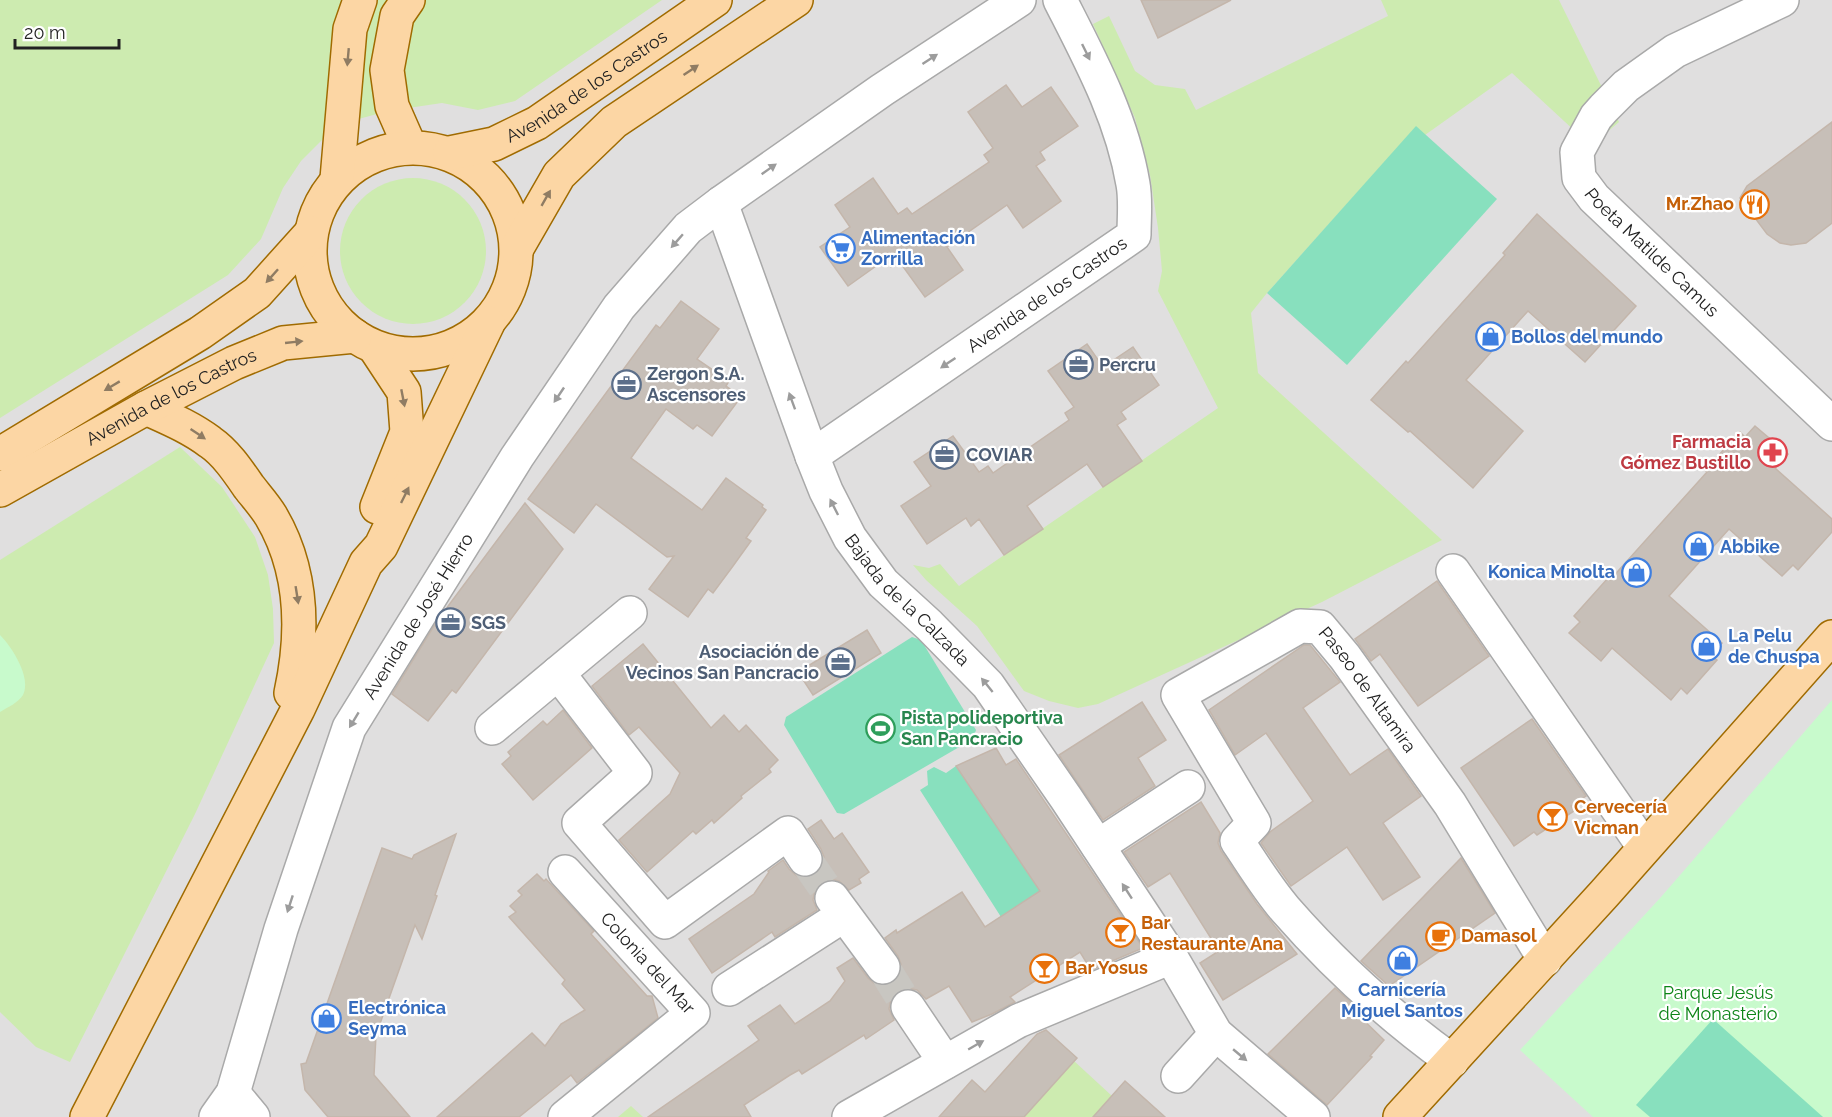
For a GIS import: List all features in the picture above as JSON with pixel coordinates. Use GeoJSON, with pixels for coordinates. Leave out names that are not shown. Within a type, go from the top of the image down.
{"type":"FeatureCollection","features":[{"type":"Feature","properties":{"kind":"main road"},"geometry":{"type":"LineString","coordinates":[[337,179],[350,29],[360,0]]}},
{"type":"Feature","properties":{"kind":"main road"},"geometry":{"type":"LineString","coordinates":[[408,0],[397,15],[387,70],[392,106],[410,147]]}},
{"type":"Feature","properties":{"kind":"main road","name":"Avenida de los Castros"},"geometry":{"type":"LineString","coordinates":[[450,153],[494,144],[537,123],[715,0]]}},
{"type":"Feature","properties":{"kind":"main road"},"geometry":{"type":"LineString","coordinates":[[87,1117],[297,709],[366,563],[381,546],[488,323],[510,289],[517,248],[559,176],[614,122],[796,0]]}},
{"type":"Feature","properties":{"kind":"main road"},"geometry":{"type":"LineString","coordinates":[[488,323],[455,347],[415,356],[365,342],[340,327],[317,293],[308,254],[315,214],[337,179],[370,156],[410,147],[450,153],[485,175],[508,208],[517,248]]}},
{"type":"Feature","properties":{"kind":"main road","name":"Avenida de los Castros"},"geometry":{"type":"LineString","coordinates":[[0,454],[200,333],[257,293],[311,233]]}},
{"type":"Feature","properties":{"kind":"main road"},"geometry":{"type":"LineString","coordinates":[[365,342],[404,392],[407,432],[365,537],[366,563]]}},
{"type":"Feature","properties":{"kind":"main road","name":"Avenida de los Castros"},"geometry":{"type":"LineString","coordinates":[[0,490],[146,408],[234,363],[283,343],[365,342]]}},
{"type":"Feature","properties":{"kind":"main road"},"geometry":{"type":"LineString","coordinates":[[146,408],[184,425],[213,444],[231,463],[271,515],[285,546],[291,561],[297,591],[301,627],[298,663],[281,738]]}},
{"type":"Feature","properties":{"kind":"main road"},"geometry":{"type":"LineString","coordinates":[[1400,1117],[1545,960],[1832,637]]}},
{"type":"Feature","properties":{"kind":"street"},"geometry":{"type":"LineString","coordinates":[[721,202],[882,90],[1019,0]]}},
{"type":"Feature","properties":{"kind":"street","name":"Avenida de los Castros"},"geometry":{"type":"LineString","coordinates":[[812,456],[1134,235],[1133,186],[1121,131],[1103,86],[1060,0]]}},
{"type":"Feature","properties":{"kind":"street","name":"Poeta Matilde Camus"},"geometry":{"type":"LineString","coordinates":[[1782,0],[1676,51],[1626,86],[1596,117],[1583,138],[1577,152],[1579,178],[1594,198],[1832,424]]}},
{"type":"Feature","properties":{"kind":"street","name":"Bajada de la Calzada"},"geometry":{"type":"LineString","coordinates":[[721,202],[812,456],[826,491],[850,538],[883,583],[946,641],[988,685],[1171,957],[1216,1034],[1313,1117]]}},
{"type":"Feature","properties":{"kind":"street","name":"Avenida de José Hierro"},"geometry":{"type":"LineString","coordinates":[[253,1117],[224,1105],[349,728],[517,457],[619,307],[688,228],[721,202]]}},
{"type":"Feature","properties":{"kind":"street"},"geometry":{"type":"LineString","coordinates":[[1453,571],[1644,847]]}},
{"type":"Feature","properties":{"kind":"street"},"geometry":{"type":"LineString","coordinates":[[492,728],[630,613]]}},
{"type":"Feature","properties":{"kind":"street","name":"Paseo de Altamira"},"geometry":{"type":"LineString","coordinates":[[1452,1061],[1421,1039],[1340,968],[1283,907],[1237,841],[1254,823],[1178,695],[1300,626],[1320,627],[1346,657],[1450,804],[1545,960]]}},
{"type":"Feature","properties":{"kind":"street"},"geometry":{"type":"LineString","coordinates":[[558,673],[635,773],[579,823],[664,922],[788,833],[805,859]]}},
{"type":"Feature","properties":{"kind":"street"},"geometry":{"type":"LineString","coordinates":[[1098,846],[1188,787]]}},
{"type":"Feature","properties":{"kind":"street","name":"Colonia del Mar"},"geometry":{"type":"LineString","coordinates":[[565,872],[693,1013],[566,1117]]}},
{"type":"Feature","properties":{"kind":"street"},"geometry":{"type":"LineString","coordinates":[[729,989],[838,906],[883,967]]}},
{"type":"Feature","properties":{"kind":"street"},"geometry":{"type":"LineString","coordinates":[[849,1117],[1018,1021],[1171,957]]}},
{"type":"Feature","properties":{"kind":"street"},"geometry":{"type":"LineString","coordinates":[[908,1007],[945,1062]]}},
{"type":"Feature","properties":{"kind":"street"},"geometry":{"type":"LineString","coordinates":[[1178,1076],[1216,1034]]}},
{"type":"Feature","properties":{"kind":"street"},"geometry":{"type":"LineString","coordinates":[[881,1117],[908,1084]]}},
{"type":"Feature","properties":{"kind":"shaded area"},"geometry":{"type":"Polygon","coordinates":[[[0,0],[1832,0],[1832,1117],[0,1117],[0,0]]]}},
{"type":"Feature","properties":{"kind":"green space"},"geometry":{"type":"Polygon","coordinates":[[[0,0],[662,0],[515,101],[478,110],[442,103],[388,111],[355,120],[325,137],[301,161],[283,188],[261,239],[228,275],[0,418],[0,0]]]}},
{"type":"Feature","properties":{"kind":"green space"},"geometry":{"type":"Polygon","coordinates":[[[1381,0],[1559,0],[1619,122],[1591,146],[1512,73],[1425,135],[1416,127],[1251,313],[1258,373],[1442,540],[1322,602],[1098,704],[1078,708],[1049,701],[1024,691],[977,626],[926,580],[913,565],[929,568],[940,564],[959,586],[1218,408],[1158,291],[1162,271],[1150,175],[1135,118],[1093,24],[1109,16],[1135,71],[1155,85],[1185,89],[1196,110],[1388,16],[1381,0]]]}},
{"type":"Feature","properties":{"kind":"green space"},"geometry":{"type":"Polygon","coordinates":[[[1416,126],[1497,199],[1347,365],[1267,293],[1416,126]]]}},
{"type":"Feature","properties":{"kind":"green space"},"geometry":{"type":"Polygon","coordinates":[[[413,178],[441,183],[465,199],[481,223],[486,251],[481,279],[465,303],[441,319],[413,324],[385,319],[361,303],[345,279],[340,251],[345,223],[361,199],[385,183],[413,178]]]}},
{"type":"Feature","properties":{"kind":"green space"},"geometry":{"type":"Polygon","coordinates":[[[180,447],[222,487],[255,537],[268,575],[273,609],[274,643],[195,814],[70,1062],[36,1047],[0,1012],[0,560],[180,447]]]}},
{"type":"Feature","properties":{"kind":"green space"},"geometry":{"type":"Polygon","coordinates":[[[0,635],[19,663],[25,680],[25,688],[23,695],[13,705],[0,712],[0,635]]]}},
{"type":"Feature","properties":{"kind":"green space","name":"Pista polideportiva San Pancracio"},"geometry":{"type":"Polygon","coordinates":[[[912,637],[921,640],[976,730],[973,739],[844,814],[837,813],[784,725],[786,717],[912,637]]]}},
{"type":"Feature","properties":{"kind":"green space","name":"Parque Jesús de Monasterio"},"geometry":{"type":"Polygon","coordinates":[[[1832,700],[1832,1117],[1593,1117],[1520,1050],[1661,897],[1832,700]]]}},
{"type":"Feature","properties":{"kind":"green space"},"geometry":{"type":"Polygon","coordinates":[[[956,766],[1041,892],[1001,917],[920,790],[928,785],[927,771],[934,767],[946,773],[956,766]]]}},
{"type":"Feature","properties":{"kind":"green space"},"geometry":{"type":"Polygon","coordinates":[[[1713,1019],[1823,1117],[1650,1117],[1636,1105],[1713,1019]]]}},
{"type":"Feature","properties":{"kind":"green space"},"geometry":{"type":"Polygon","coordinates":[[[1074,1061],[1112,1096],[1094,1117],[1024,1117],[1074,1061]]]}},
{"type":"Feature","properties":{"kind":"green space"},"geometry":{"type":"Polygon","coordinates":[[[631,1106],[643,1117],[618,1117],[631,1106]]]}},
{"type":"Feature","properties":{"kind":"building"},"geometry":{"type":"Polygon","coordinates":[[[1141,0],[1231,0],[1158,38],[1141,0]]]}},
{"type":"Feature","properties":{"kind":"building"},"geometry":{"type":"Polygon","coordinates":[[[1006,85],[1022,107],[1051,87],[1078,126],[1040,152],[1045,160],[1036,166],[1061,201],[1023,228],[1007,205],[947,247],[963,270],[925,297],[899,261],[891,267],[886,259],[848,286],[820,247],[850,227],[835,205],[873,178],[898,214],[907,208],[912,214],[989,162],[984,155],[993,148],[968,112],[1006,85]]]}},
{"type":"Feature","properties":{"kind":"building"},"geometry":{"type":"Polygon","coordinates":[[[1832,122],[1832,223],[1806,243],[1791,245],[1780,243],[1767,234],[1740,198],[1747,186],[1832,122]]]}},
{"type":"Feature","properties":{"kind":"building"},"geometry":{"type":"Polygon","coordinates":[[[1537,214],[1636,306],[1585,362],[1528,311],[1466,380],[1523,431],[1473,488],[1410,431],[1408,432],[1371,400],[1406,361],[1408,363],[1505,255],[1503,253],[1537,214]]]}},
{"type":"Feature","properties":{"kind":"building"},"geometry":{"type":"Polygon","coordinates":[[[681,301],[719,329],[697,359],[729,381],[726,386],[741,397],[712,436],[697,425],[693,429],[666,409],[631,458],[702,510],[726,478],[763,505],[762,507],[766,510],[746,538],[751,541],[733,566],[713,593],[708,589],[688,617],[649,589],[674,556],[667,557],[596,504],[574,533],[528,499],[656,325],[660,328],[681,301]]]}},
{"type":"Feature","properties":{"kind":"building"},"geometry":{"type":"Polygon","coordinates":[[[1087,344],[1103,367],[1133,347],[1159,385],[1121,412],[1126,419],[1117,425],[1142,461],[1103,487],[1087,464],[1027,506],[1043,529],[1004,555],[979,519],[971,526],[966,518],[927,544],[901,506],[931,486],[914,462],[953,436],[979,472],[988,466],[993,473],[1069,420],[1065,413],[1074,407],[1048,371],[1087,344]]]}},
{"type":"Feature","properties":{"kind":"building"},"geometry":{"type":"Polygon","coordinates":[[[1755,426],[1788,454],[1775,468],[1832,519],[1832,532],[1798,570],[1793,565],[1782,576],[1729,529],[1669,596],[1722,643],[1711,655],[1717,660],[1687,694],[1681,688],[1671,700],[1612,648],[1601,661],[1569,633],[1580,622],[1574,616],[1608,578],[1610,580],[1740,432],[1745,437],[1755,426]]]}},
{"type":"Feature","properties":{"kind":"building"},"geometry":{"type":"Polygon","coordinates":[[[525,503],[563,549],[456,693],[452,690],[428,721],[392,694],[437,621],[525,503]]]}},
{"type":"Feature","properties":{"kind":"building"},"geometry":{"type":"Polygon","coordinates":[[[1437,581],[1489,656],[1418,706],[1380,654],[1371,661],[1355,639],[1437,581]]]}},
{"type":"Feature","properties":{"kind":"building","name":"Asociación de Vecinos San Pancracio"},"geometry":{"type":"Polygon","coordinates":[[[867,630],[881,653],[813,695],[798,672],[867,630]]]}},
{"type":"Feature","properties":{"kind":"building"},"geometry":{"type":"Polygon","coordinates":[[[643,644],[711,728],[724,715],[739,732],[746,725],[778,760],[769,769],[771,772],[741,796],[742,798],[714,823],[712,820],[696,834],[693,831],[647,872],[619,840],[670,794],[680,773],[639,727],[629,735],[592,686],[643,644]]]}},
{"type":"Feature","properties":{"kind":"building"},"geometry":{"type":"Polygon","coordinates":[[[1304,645],[1310,645],[1340,682],[1303,708],[1350,775],[1388,749],[1421,796],[1383,823],[1420,877],[1383,900],[1347,847],[1291,886],[1261,843],[1270,832],[1313,801],[1266,733],[1235,755],[1209,710],[1304,645]]]}},
{"type":"Feature","properties":{"kind":"building"},"geometry":{"type":"Polygon","coordinates":[[[1142,702],[1166,740],[1138,758],[1155,786],[1103,820],[1059,755],[1142,702]]]}},
{"type":"Feature","properties":{"kind":"building"},"geometry":{"type":"Polygon","coordinates":[[[563,710],[592,748],[533,800],[502,764],[511,756],[508,752],[543,721],[547,725],[563,710]]]}},
{"type":"Feature","properties":{"kind":"building"},"geometry":{"type":"Polygon","coordinates":[[[1532,719],[1586,796],[1571,806],[1574,811],[1537,835],[1534,832],[1514,846],[1461,768],[1532,719]]]}},
{"type":"Feature","properties":{"kind":"building"},"geometry":{"type":"Polygon","coordinates":[[[996,748],[1006,765],[1016,759],[1143,948],[1091,970],[1080,952],[1010,997],[1015,1002],[972,1022],[949,986],[926,999],[917,990],[906,988],[897,992],[891,999],[889,1009],[894,1020],[866,1039],[864,1035],[802,1074],[799,1070],[790,1075],[744,1105],[751,1117],[648,1117],[759,1040],[748,1026],[780,1005],[795,1024],[830,1001],[845,981],[837,968],[853,958],[875,984],[885,986],[894,982],[900,974],[901,964],[885,938],[896,930],[897,933],[962,892],[985,927],[1040,891],[956,766],[996,748]]]}},
{"type":"Feature","properties":{"kind":"building"},"geometry":{"type":"Polygon","coordinates":[[[1201,802],[1220,833],[1218,843],[1221,851],[1257,904],[1297,954],[1223,1000],[1200,963],[1219,951],[1170,873],[1148,887],[1124,852],[1201,802]]]}},
{"type":"Feature","properties":{"kind":"building"},"geometry":{"type":"Polygon","coordinates":[[[821,820],[834,839],[842,833],[869,872],[859,879],[861,883],[849,890],[839,881],[830,879],[821,883],[815,890],[813,900],[817,910],[775,937],[772,932],[712,973],[689,939],[754,894],[768,871],[783,860],[797,876],[807,878],[816,874],[822,867],[824,857],[808,829],[821,820]]]}},
{"type":"Feature","properties":{"kind":"building"},"geometry":{"type":"Polygon","coordinates":[[[456,834],[422,939],[415,925],[376,1035],[374,1075],[410,1117],[328,1117],[305,1090],[301,1064],[306,1063],[382,848],[412,859],[414,855],[456,834]]]}},
{"type":"Feature","properties":{"kind":"building"},"geometry":{"type":"Polygon","coordinates":[[[1461,858],[1495,913],[1389,986],[1361,961],[1461,858]]]}},
{"type":"Feature","properties":{"kind":"building"},"geometry":{"type":"Polygon","coordinates":[[[537,874],[544,881],[546,879],[594,931],[591,934],[647,996],[652,996],[658,1018],[577,1083],[571,1075],[519,1117],[437,1117],[532,1033],[545,1046],[561,1024],[585,1010],[562,984],[565,980],[509,917],[516,912],[510,906],[522,895],[518,891],[537,874]]]}},
{"type":"Feature","properties":{"kind":"building"},"geometry":{"type":"Polygon","coordinates":[[[1335,988],[1357,1008],[1354,1011],[1384,1040],[1370,1056],[1372,1057],[1327,1105],[1268,1054],[1335,988]]]}},
{"type":"Feature","properties":{"kind":"building"},"geometry":{"type":"Polygon","coordinates":[[[1046,1030],[1077,1058],[1024,1117],[939,1117],[972,1080],[985,1092],[1037,1034],[1046,1030]]]}},
{"type":"Feature","properties":{"kind":"building"},"geometry":{"type":"Polygon","coordinates":[[[1125,1081],[1165,1117],[1093,1117],[1125,1081]]]}},
{"type":"Feature","properties":{"kind":"tunnel"},"geometry":{"type":"LineString","coordinates":[[805,859],[832,898]]}},
{"type":"Feature","properties":{"kind":"tunnel"},"geometry":{"type":"LineString","coordinates":[[883,967],[908,1007]]}},
{"type":"Feature","properties":{"kind":"place","name":"Mr.Zhao"},"geometry":{"type":"Point","coordinates":[1755,204]}},
{"type":"Feature","properties":{"kind":"place","name":"Alimentación Zorrilla"},"geometry":{"type":"Point","coordinates":[840,248]}},
{"type":"Feature","properties":{"kind":"place","name":"Bollos del mundo"},"geometry":{"type":"Point","coordinates":[1490,337]}},
{"type":"Feature","properties":{"kind":"place","name":"Percru"},"geometry":{"type":"Point","coordinates":[1078,365]}},
{"type":"Feature","properties":{"kind":"place","name":"Zergon S.A. Ascensores"},"geometry":{"type":"Point","coordinates":[626,384]}},
{"type":"Feature","properties":{"kind":"place","name":"Farmacia Gómez Bustillo"},"geometry":{"type":"Point","coordinates":[1772,452]}},
{"type":"Feature","properties":{"kind":"place","name":"COVIAR"},"geometry":{"type":"Point","coordinates":[945,455]}},
{"type":"Feature","properties":{"kind":"place","name":"Abbike"},"geometry":{"type":"Point","coordinates":[1699,547]}},
{"type":"Feature","properties":{"kind":"place","name":"Konica Minolta"},"geometry":{"type":"Point","coordinates":[1636,572]}},
{"type":"Feature","properties":{"kind":"place","name":"SGS"},"geometry":{"type":"Point","coordinates":[450,623]}},
{"type":"Feature","properties":{"kind":"place","name":"La Pelu de Chuspa"},"geometry":{"type":"Point","coordinates":[1707,646]}},
{"type":"Feature","properties":{"kind":"place","name":"Asociación de Vecinos San Pancracio"},"geometry":{"type":"Point","coordinates":[840,662]}},
{"type":"Feature","properties":{"kind":"place","name":"Pista polideportiva San Pancracio"},"geometry":{"type":"Point","coordinates":[880,728]}},
{"type":"Feature","properties":{"kind":"place","name":"Cervecería Vicman"},"geometry":{"type":"Point","coordinates":[1553,817]}},
{"type":"Feature","properties":{"kind":"place","name":"Bar Restaurante Ana"},"geometry":{"type":"Point","coordinates":[1120,933]}},
{"type":"Feature","properties":{"kind":"place","name":"Damasol"},"geometry":{"type":"Point","coordinates":[1440,936]}},
{"type":"Feature","properties":{"kind":"place","name":"Carnicería Miguel Santos"},"geometry":{"type":"Point","coordinates":[1402,961]}},
{"type":"Feature","properties":{"kind":"place","name":"Bar Yosus"},"geometry":{"type":"Point","coordinates":[1044,968]}},
{"type":"Feature","properties":{"kind":"place","name":"Electrónica Seyma"},"geometry":{"type":"Point","coordinates":[327,1018]}}]}
